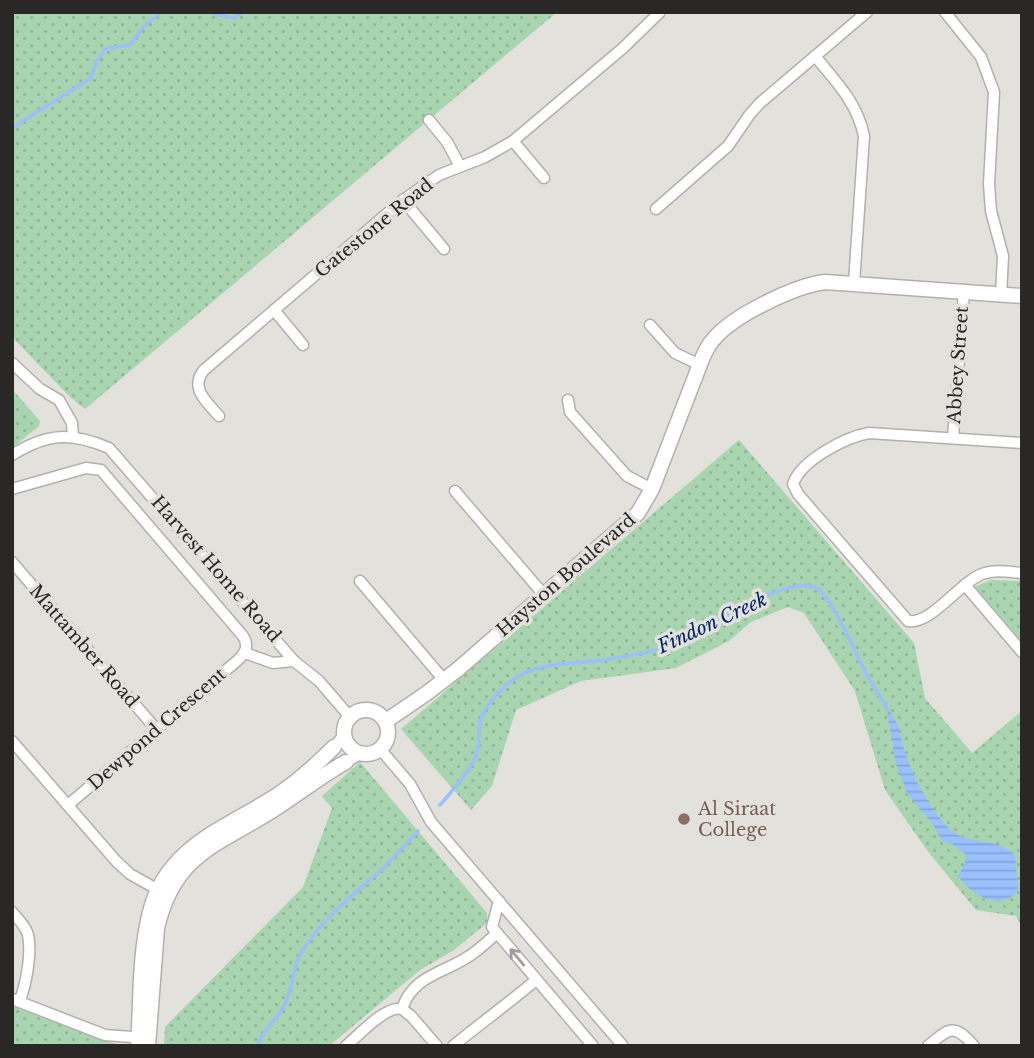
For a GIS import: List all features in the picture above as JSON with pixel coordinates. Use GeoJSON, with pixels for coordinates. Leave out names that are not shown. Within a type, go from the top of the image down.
{"type":"FeatureCollection","features":[{"type":"Feature","properties":{"kind":"street","name":"Gatestone Road"},"geometry":{"type":"LineString","coordinates":[[219,416],[201,394],[198,379],[204,370],[403,200],[425,183],[485,157],[513,141],[623,48],[660,12]]}},
{"type":"Feature","properties":{"kind":"street"},"geometry":{"type":"LineString","coordinates":[[656,209],[728,146],[755,108],[867,12]]}},
{"type":"Feature","properties":{"kind":"street"},"geometry":{"type":"LineString","coordinates":[[945,12],[981,57],[994,92],[989,184],[991,211],[1003,256],[1001,295]]}},
{"type":"Feature","properties":{"kind":"street"},"geometry":{"type":"LineString","coordinates":[[815,56],[853,103],[859,114],[864,136],[854,283]]}},
{"type":"Feature","properties":{"kind":"street"},"geometry":{"type":"LineString","coordinates":[[429,120],[447,142],[460,166]]}},
{"type":"Feature","properties":{"kind":"street"},"geometry":{"type":"LineString","coordinates":[[513,141],[544,177]]}},
{"type":"Feature","properties":{"kind":"street"},"geometry":{"type":"LineString","coordinates":[[403,200],[444,250]]}},
{"type":"Feature","properties":{"kind":"street","name":"Hayston Boulevard"},"geometry":{"type":"LineString","coordinates":[[386,721],[444,680],[645,505],[706,349],[730,324],[786,293],[808,284],[825,282],[1022,296]]}},
{"type":"Feature","properties":{"kind":"street","name":"Abbey Street"},"geometry":{"type":"LineString","coordinates":[[953,438],[964,292]]}},
{"type":"Feature","properties":{"kind":"street"},"geometry":{"type":"LineString","coordinates":[[274,310],[303,345]]}},
{"type":"Feature","properties":{"kind":"street"},"geometry":{"type":"LineString","coordinates":[[650,326],[675,353],[700,365]]}},
{"type":"Feature","properties":{"kind":"street"},"geometry":{"type":"LineString","coordinates":[[12,363],[40,389],[59,400],[72,423],[73,437],[48,437],[29,444],[12,455]]}},
{"type":"Feature","properties":{"kind":"street"},"geometry":{"type":"LineString","coordinates":[[568,400],[570,412],[627,476],[652,489]]}},
{"type":"Feature","properties":{"kind":"street"},"geometry":{"type":"LineString","coordinates":[[1022,443],[885,432],[855,435],[825,451],[799,474],[793,484],[798,494],[908,621],[921,620],[965,584],[988,572],[1022,573]]}},
{"type":"Feature","properties":{"kind":"street","name":"Harvest Home Road"},"geometry":{"type":"LineString","coordinates":[[73,437],[109,448],[125,463],[294,661],[319,681],[350,717]]}},
{"type":"Feature","properties":{"kind":"street"},"geometry":{"type":"LineString","coordinates":[[12,489],[86,468],[101,470],[243,636],[247,645],[245,653],[273,663],[294,661]]}},
{"type":"Feature","properties":{"kind":"street"},"geometry":{"type":"LineString","coordinates":[[455,491],[544,595]]}},
{"type":"Feature","properties":{"kind":"street","name":"Mattamber Road"},"geometry":{"type":"LineString","coordinates":[[12,562],[156,729]]}},
{"type":"Feature","properties":{"kind":"street"},"geometry":{"type":"LineString","coordinates":[[360,581],[444,680]]}},
{"type":"Feature","properties":{"kind":"street"},"geometry":{"type":"LineString","coordinates":[[965,584],[1022,652]]}},
{"type":"Feature","properties":{"kind":"street","name":"Dewpond Crescent"},"geometry":{"type":"LineString","coordinates":[[68,806],[245,653]]}},
{"type":"Feature","properties":{"kind":"street"},"geometry":{"type":"LineString","coordinates":[[362,710],[369,710],[386,721],[389,736],[381,750],[368,755],[360,754],[349,747],[344,728],[350,717],[362,710]]}},
{"type":"Feature","properties":{"kind":"street"},"geometry":{"type":"LineString","coordinates":[[162,893],[172,867],[191,846],[278,795],[334,747],[344,735]]}},
{"type":"Feature","properties":{"kind":"street"},"geometry":{"type":"LineString","coordinates":[[12,741],[124,869],[162,893]]}},
{"type":"Feature","properties":{"kind":"street"},"geometry":{"type":"LineString","coordinates":[[381,750],[410,784],[431,822],[623,1046]]}},
{"type":"Feature","properties":{"kind":"street"},"geometry":{"type":"LineString","coordinates":[[12,912],[23,925],[28,943],[26,980],[16,1001],[105,1035],[143,1042],[145,934],[150,910],[162,893],[203,851],[279,807],[360,754]]}},
{"type":"Feature","properties":{"kind":"street"},"geometry":{"type":"LineString","coordinates":[[499,901],[492,927],[593,1046]]}},
{"type":"Feature","properties":{"kind":"street"},"geometry":{"type":"LineString","coordinates":[[402,1009],[407,997],[426,979],[464,960],[497,933]]}},
{"type":"Feature","properties":{"kind":"street"},"geometry":{"type":"LineString","coordinates":[[453,1046],[536,980]]}},
{"type":"Feature","properties":{"kind":"street"},"geometry":{"type":"LineString","coordinates":[[346,1046],[387,1011],[396,1008],[411,1016],[437,1046]]}},
{"type":"Feature","properties":{"kind":"street"},"geometry":{"type":"LineString","coordinates":[[928,1046],[943,1033],[953,1030],[962,1033],[974,1046]]}},
{"type":"Feature","properties":{"kind":"green space"},"geometry":{"type":"Polygon","coordinates":[[[12,12],[557,12],[85,409],[12,337],[12,12]]]}},
{"type":"Feature","properties":{"kind":"green space"},"geometry":{"type":"Polygon","coordinates":[[[12,389],[40,421],[39,426],[12,448],[12,389]]]}},
{"type":"Feature","properties":{"kind":"green space"},"geometry":{"type":"Polygon","coordinates":[[[739,440],[914,643],[925,698],[972,753],[1022,711],[1022,927],[1016,916],[976,910],[929,853],[885,790],[855,691],[804,613],[788,607],[751,622],[729,641],[676,668],[581,681],[516,710],[492,786],[471,810],[401,729],[739,440]]]}},
{"type":"Feature","properties":{"kind":"green space"},"geometry":{"type":"Polygon","coordinates":[[[990,580],[1022,581],[1022,642],[975,587],[990,580]]]}},
{"type":"Feature","properties":{"kind":"green space"},"geometry":{"type":"Polygon","coordinates":[[[360,762],[487,913],[487,923],[454,950],[420,970],[329,1046],[164,1046],[165,1027],[303,887],[332,808],[322,796],[360,762]]]}},
{"type":"Feature","properties":{"kind":"green space"},"geometry":{"type":"Polygon","coordinates":[[[12,1006],[104,1041],[125,1046],[12,1046],[12,1006]]]}},
{"type":"Feature","properties":{"kind":"water"},"geometry":{"type":"Polygon","coordinates":[[[886,705],[898,726],[917,782],[943,822],[958,835],[999,845],[1015,855],[1018,891],[1011,897],[995,900],[978,895],[958,876],[965,863],[965,854],[952,844],[943,842],[932,823],[908,795],[896,764],[886,705]]]}},
{"type":"Feature","properties":{"kind":"waterway"},"geometry":{"type":"LineString","coordinates":[[12,128],[91,78],[105,49],[130,45],[143,27],[161,12]]}},
{"type":"Feature","properties":{"kind":"waterway"},"geometry":{"type":"LineString","coordinates":[[206,12],[234,18],[242,12]]}},
{"type":"Feature","properties":{"kind":"waterway","name":"Findon Creek"},"geometry":{"type":"LineString","coordinates":[[440,805],[464,777],[475,758],[484,712],[497,694],[514,679],[547,666],[624,657],[663,647],[745,605],[787,588],[805,586],[818,589],[824,594],[867,677],[887,709]]}},
{"type":"Feature","properties":{"kind":"waterway","name":"Findon Creek"},"geometry":{"type":"LineString","coordinates":[[257,1046],[284,1006],[298,958],[310,939],[329,917],[386,865],[418,831]]}},
{"type":"Feature","properties":{"kind":"place","name":"Al Siraat College"},"geometry":{"type":"Point","coordinates":[684,819]}}]}
